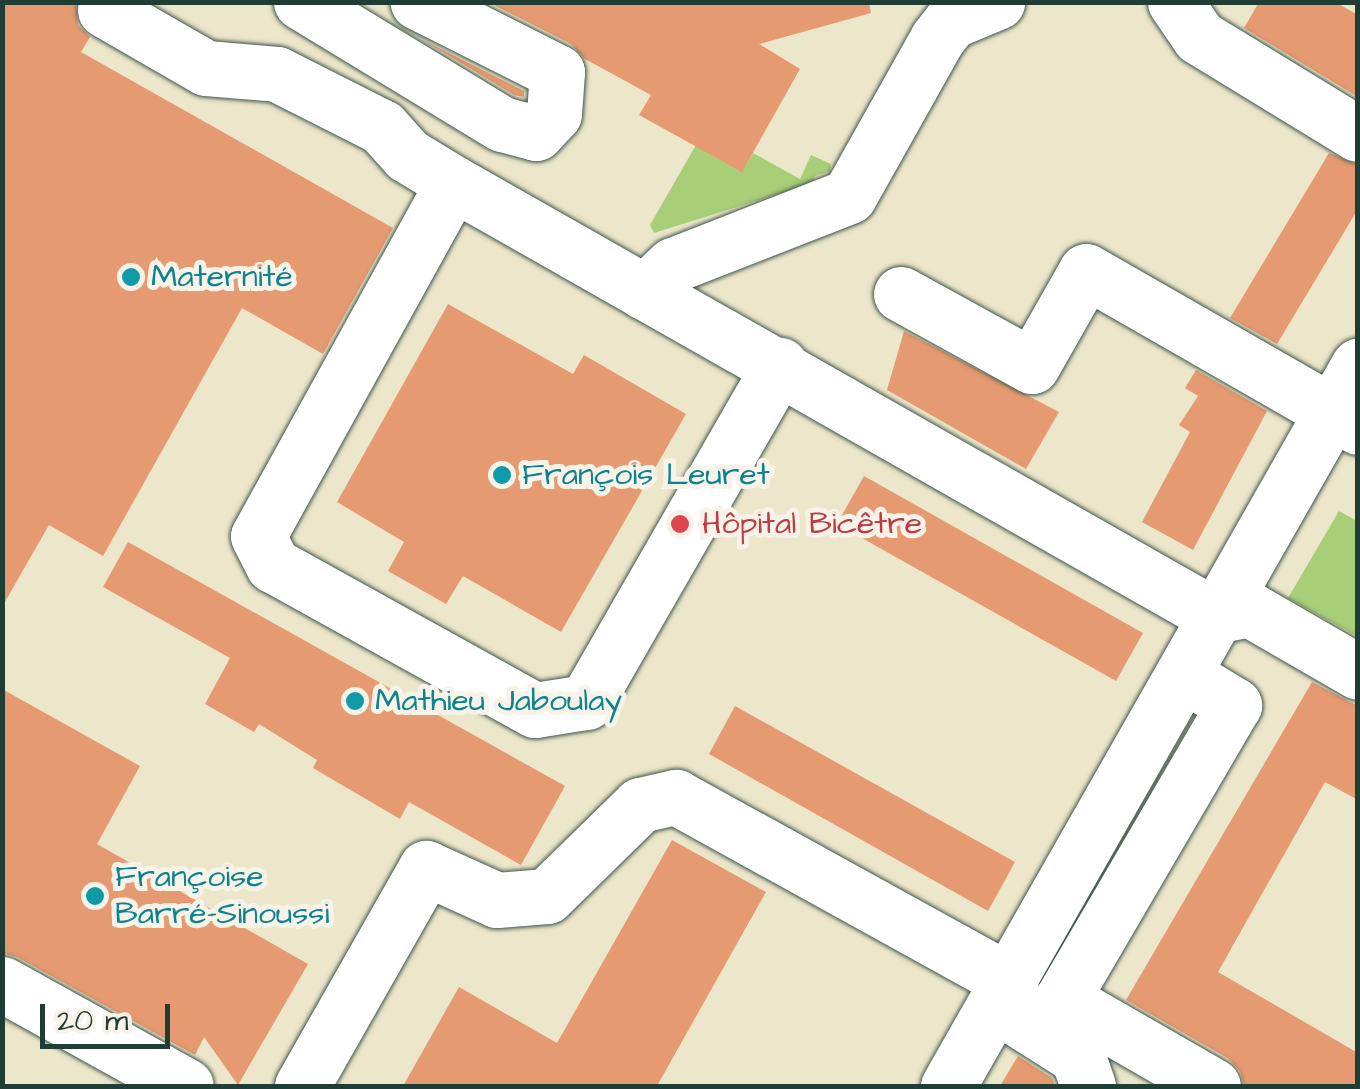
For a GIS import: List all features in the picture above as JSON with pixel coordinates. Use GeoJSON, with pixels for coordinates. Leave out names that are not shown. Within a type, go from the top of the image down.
{"type":"FeatureCollection","features":[{"type":"Feature","properties":{"kind":"lane"},"geometry":{"type":"LineString","coordinates":[[301,2],[502,124],[536,132],[554,114],[556,72],[418,2]]}},
{"type":"Feature","properties":{"kind":"lane"},"geometry":{"type":"LineString","coordinates":[[644,292],[673,266],[849,196],[951,20],[970,9],[997,2]]}},
{"type":"Feature","properties":{"kind":"lane"},"geometry":{"type":"LineString","coordinates":[[1175,2],[1199,37],[1358,134]]}},
{"type":"Feature","properties":{"kind":"lane"},"geometry":{"type":"LineString","coordinates":[[134,14],[206,68],[277,74],[382,127],[407,155],[453,182],[1216,616],[1249,609],[1358,672]]}},
{"type":"Feature","properties":{"kind":"lane"},"geometry":{"type":"LineString","coordinates":[[453,182],[258,536],[273,565],[535,710],[586,702],[780,365]]}},
{"type":"Feature","properties":{"kind":"lane"},"geometry":{"type":"LineString","coordinates":[[901,294],[1032,366],[1086,271],[1349,402],[1216,616],[948,1086]]}},
{"type":"Feature","properties":{"kind":"lane"},"geometry":{"type":"LineString","coordinates":[[1183,674],[1234,705],[1062,998],[1212,1086]]}},
{"type":"Feature","properties":{"kind":"lane"},"geometry":{"type":"LineString","coordinates":[[302,1086],[426,868],[497,900],[547,896],[640,805],[676,797],[1010,981],[1018,1018],[1078,1057],[1088,1086]]}},
{"type":"Feature","properties":{"kind":"lane"},"geometry":{"type":"LineString","coordinates":[[2,984],[186,1086]]}},
{"type":"Feature","properties":{"kind":"green space"},"geometry":{"type":"Polygon","coordinates":[[[696,145],[742,171],[753,153],[800,179],[811,155],[831,164],[830,171],[815,176],[813,183],[654,233],[650,225],[696,145]]]}},
{"type":"Feature","properties":{"kind":"green space"},"geometry":{"type":"Polygon","coordinates":[[[1339,511],[1357,521],[1357,636],[1288,598],[1339,511]]]}},
{"type":"Feature","properties":{"kind":"building","name":"Maternité"},"geometry":{"type":"Polygon","coordinates":[[[2,2],[76,2],[78,25],[90,37],[81,52],[393,228],[323,354],[242,308],[103,556],[49,525],[2,607],[2,2]]]}},
{"type":"Feature","properties":{"kind":"building"},"geometry":{"type":"Polygon","coordinates":[[[488,2],[869,2],[871,13],[759,44],[800,69],[742,172],[639,115],[651,95],[585,59],[571,44],[488,2]]]}},
{"type":"Feature","properties":{"kind":"building"},"geometry":{"type":"Polygon","coordinates":[[[1259,2],[1335,2],[1358,15],[1358,97],[1244,28],[1259,2]]]}},
{"type":"Feature","properties":{"kind":"building"},"geometry":{"type":"Polygon","coordinates":[[[423,40],[524,91],[524,97],[514,95],[423,40]]]}},
{"type":"Feature","properties":{"kind":"building"},"geometry":{"type":"Polygon","coordinates":[[[1329,153],[1358,165],[1358,209],[1277,344],[1230,318],[1329,153]]]}},
{"type":"Feature","properties":{"kind":"building","name":"François Leuret"},"geometry":{"type":"Polygon","coordinates":[[[448,304],[573,374],[584,355],[686,414],[561,632],[463,576],[446,604],[388,571],[404,542],[337,502],[448,304]]]}},
{"type":"Feature","properties":{"kind":"building"},"geometry":{"type":"Polygon","coordinates":[[[904,331],[1059,412],[1026,469],[887,390],[904,331]]]}},
{"type":"Feature","properties":{"kind":"building"},"geometry":{"type":"Polygon","coordinates":[[[1196,370],[1267,411],[1193,550],[1142,522],[1190,432],[1179,425],[1198,396],[1185,388],[1196,370]]]}},
{"type":"Feature","properties":{"kind":"building"},"geometry":{"type":"Polygon","coordinates":[[[864,476],[1143,633],[1116,681],[837,524],[864,476]]]}},
{"type":"Feature","properties":{"kind":"building","name":"Mathieu Jaboulay"},"geometry":{"type":"Polygon","coordinates":[[[128,542],[565,786],[521,865],[409,802],[400,819],[313,768],[317,760],[259,724],[254,732],[205,704],[230,658],[103,587],[128,542]]]}},
{"type":"Feature","properties":{"kind":"building"},"geometry":{"type":"Polygon","coordinates":[[[1312,682],[1358,706],[1358,800],[1325,782],[1218,972],[1358,1053],[1358,1086],[1244,1086],[1240,1071],[1229,1059],[1126,1000],[1312,682]]]}},
{"type":"Feature","properties":{"kind":"building","name":"Françoise Barré-Sinoussi"},"geometry":{"type":"Polygon","coordinates":[[[2,689],[140,766],[97,844],[308,964],[238,1085],[204,1037],[195,1055],[17,957],[2,953],[2,689]]]}},
{"type":"Feature","properties":{"kind":"building"},"geometry":{"type":"Polygon","coordinates":[[[735,706],[1015,862],[988,911],[709,754],[735,706]]]}},
{"type":"Feature","properties":{"kind":"building"},"geometry":{"type":"Polygon","coordinates":[[[672,840],[766,892],[657,1086],[403,1086],[459,987],[557,1043],[672,840]]]}},
{"type":"Feature","properties":{"kind":"building"},"geometry":{"type":"Polygon","coordinates":[[[1018,1056],[1052,1078],[1055,1086],[1000,1086],[1018,1056]]]}},
{"type":"Feature","properties":{"kind":"place","name":"Maternité"},"geometry":{"type":"Point","coordinates":[131,277]}},
{"type":"Feature","properties":{"kind":"place","name":"François Leuret"},"geometry":{"type":"Point","coordinates":[502,475]}},
{"type":"Feature","properties":{"kind":"place","name":"Hôpital Bicêtre"},"geometry":{"type":"Point","coordinates":[680,524]}},
{"type":"Feature","properties":{"kind":"place","name":"Mathieu Jaboulay"},"geometry":{"type":"Point","coordinates":[355,701]}},
{"type":"Feature","properties":{"kind":"place","name":"Françoise Barré-Sinoussi"},"geometry":{"type":"Point","coordinates":[95,896]}}]}
